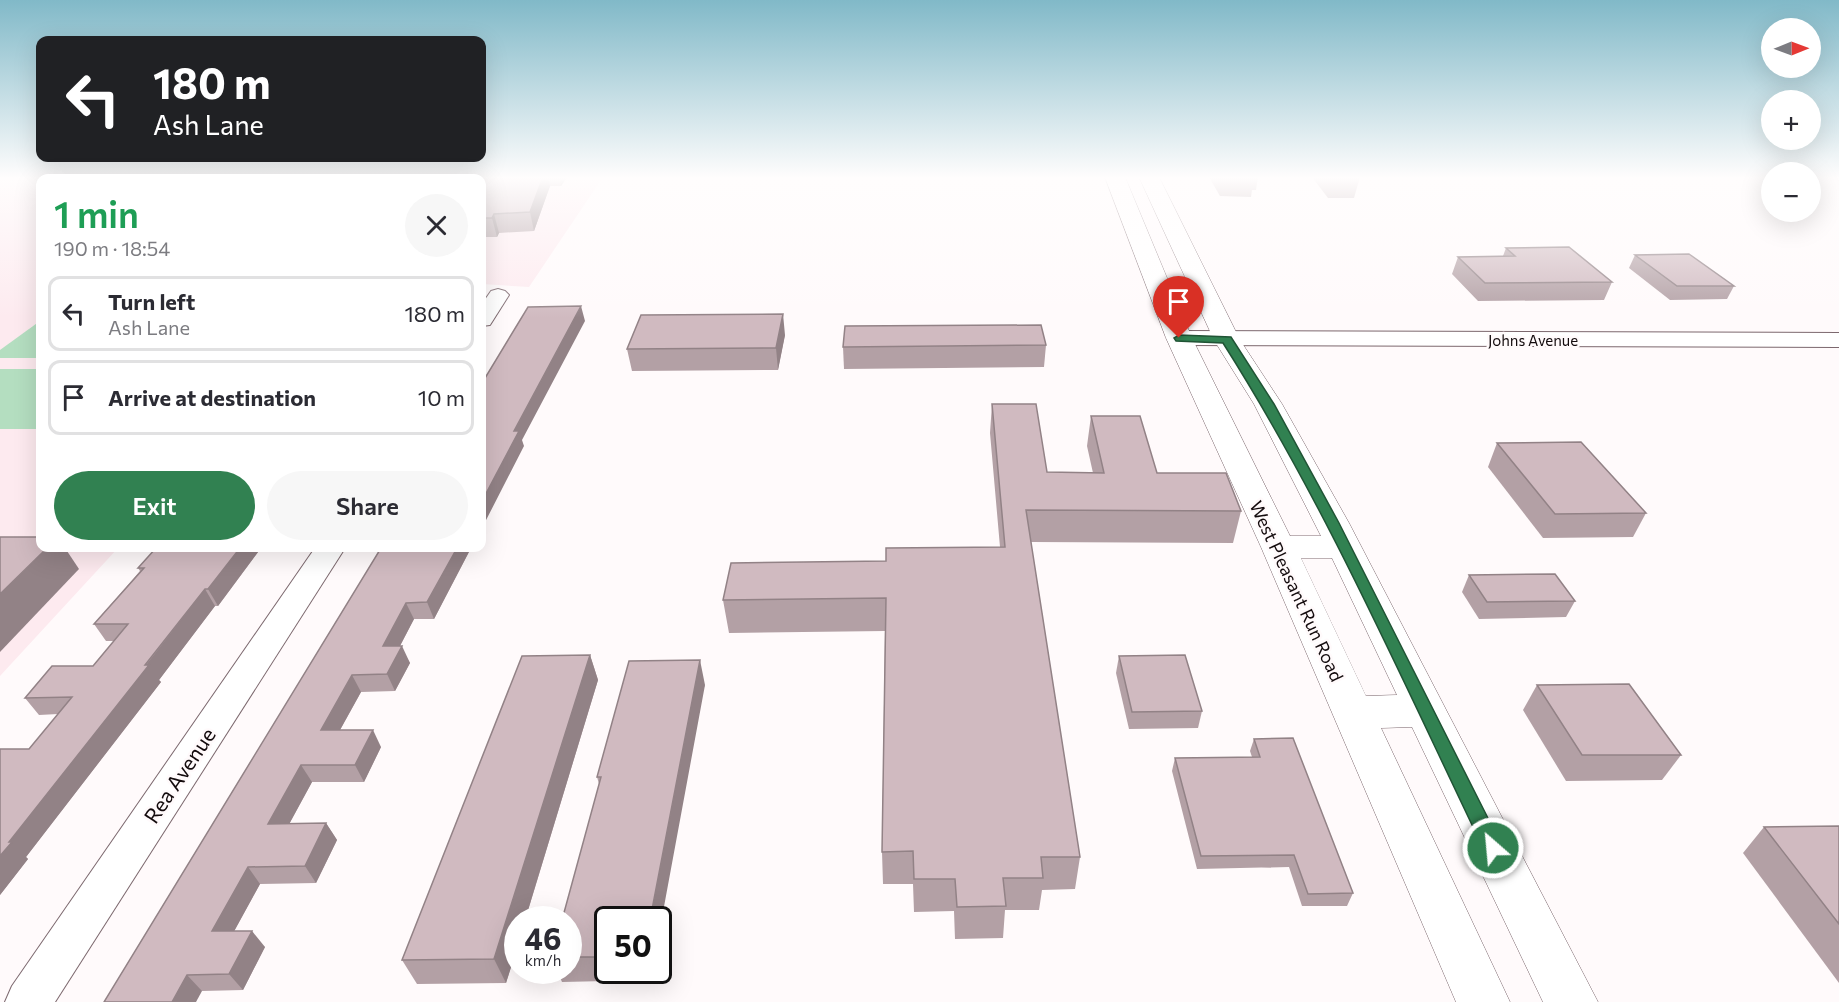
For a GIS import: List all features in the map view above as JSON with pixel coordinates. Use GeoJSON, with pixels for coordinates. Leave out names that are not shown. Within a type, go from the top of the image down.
{"type":"FeatureCollection","features":[{"type":"Feature","properties":{"kind":"main road","name":"West Pleasant Run Road"},"geometry":{"type":"LineString","coordinates":[[1133,224],[1179,338],[1278,547],[1483,1002]]}},
{"type":"Feature","properties":{"kind":"main road"},"geometry":{"type":"LineString","coordinates":[[1170,224],[1227,340],[1268,404],[1344,547],[1570,1002]]}},
{"type":"Feature","properties":{"kind":"main road"},"geometry":{"type":"LineString","coordinates":[[1210,404],[1268,404]]}},
{"type":"Feature","properties":{"kind":"main road"},"geometry":{"type":"LineString","coordinates":[[1278,547],[1344,547]]}},
{"type":"Feature","properties":{"kind":"main road"},"geometry":{"type":"LineString","coordinates":[[1352,712],[1425,711]]}},
{"type":"Feature","properties":{"kind":"street","name":"Johns Avenue"},"geometry":{"type":"LineString","coordinates":[[1179,338],[1227,340],[1839,340]]}},
{"type":"Feature","properties":{"kind":"street","name":"Rea Avenue"},"geometry":{"type":"LineString","coordinates":[[28,1002],[327,552]]}},
{"type":"Feature","properties":{"kind":"shaded area"},"geometry":{"type":"Polygon","coordinates":[[[0,224],[36,224],[36,552],[114,552],[0,676],[0,224]]]}},
{"type":"Feature","properties":{"kind":"shaded area"},"geometry":{"type":"Polygon","coordinates":[[[486,224],[572,224],[529,287],[486,284],[486,224]]]}},
{"type":"Feature","properties":{"kind":"green space"},"geometry":{"type":"Polygon","coordinates":[[[36,324],[36,358],[0,358],[0,350],[36,324]]]}},
{"type":"Feature","properties":{"kind":"green space"},"geometry":{"type":"Polygon","coordinates":[[[0,369],[36,369],[36,429],[0,429],[0,369]]]}},
{"type":"Feature","properties":{"kind":"building"},"geometry":{"type":"Polygon","coordinates":[[[1569,247],[1612,282],[1485,283],[1458,257],[1515,256],[1506,248],[1569,247]]]}},
{"type":"Feature","properties":{"kind":"building"},"geometry":{"type":"Polygon","coordinates":[[[1689,254],[1734,286],[1677,286],[1635,255],[1689,254]]]}},
{"type":"Feature","properties":{"kind":"building"},"geometry":{"type":"Polygon","coordinates":[[[581,306],[514,431],[519,431],[486,493],[486,376],[528,307],[581,306]]]}},
{"type":"Feature","properties":{"kind":"building"},"geometry":{"type":"Polygon","coordinates":[[[783,314],[776,348],[627,349],[641,315],[783,314]]]}},
{"type":"Feature","properties":{"kind":"building"},"geometry":{"type":"Polygon","coordinates":[[[1041,325],[1046,345],[843,347],[845,326],[1041,325]]]}},
{"type":"Feature","properties":{"kind":"building"},"geometry":{"type":"Polygon","coordinates":[[[992,404],[1036,404],[1047,472],[1104,473],[1091,416],[1140,416],[1157,473],[1226,473],[1241,511],[1026,510],[1080,857],[1041,857],[1043,878],[1003,878],[1006,906],[957,907],[955,879],[914,879],[913,851],[882,852],[886,598],[723,600],[731,563],[886,561],[886,548],[1005,547],[992,404]]]}},
{"type":"Feature","properties":{"kind":"building"},"geometry":{"type":"Polygon","coordinates":[[[1581,442],[1646,513],[1555,514],[1497,443],[1581,442]]]}},
{"type":"Feature","properties":{"kind":"building"},"geometry":{"type":"Polygon","coordinates":[[[0,537],[36,537],[36,552],[43,552],[0,594],[0,537]]]}},
{"type":"Feature","properties":{"kind":"building"},"geometry":{"type":"Polygon","coordinates":[[[152,552],[237,552],[145,665],[149,665],[0,856],[0,749],[29,749],[72,697],[25,698],[52,666],[93,666],[128,624],[94,624],[144,568],[138,568],[152,552]]]}},
{"type":"Feature","properties":{"kind":"building"},"geometry":{"type":"Polygon","coordinates":[[[379,552],[455,552],[427,602],[406,603],[383,646],[402,646],[387,674],[352,675],[321,730],[373,730],[355,765],[301,765],[268,824],[326,823],[305,866],[248,867],[212,931],[252,931],[229,974],[187,975],[172,1002],[104,1002],[379,552]]]}},
{"type":"Feature","properties":{"kind":"building"},"geometry":{"type":"Polygon","coordinates":[[[1555,574],[1575,601],[1487,602],[1469,575],[1555,574]]]}},
{"type":"Feature","properties":{"kind":"building"},"geometry":{"type":"Polygon","coordinates":[[[590,655],[511,906],[504,906],[504,927],[494,959],[402,960],[522,656],[590,655]]]}},
{"type":"Feature","properties":{"kind":"building"},"geometry":{"type":"Polygon","coordinates":[[[1185,655],[1202,711],[1132,712],[1119,656],[1185,655]]]}},
{"type":"Feature","properties":{"kind":"building"},"geometry":{"type":"Polygon","coordinates":[[[700,660],[653,906],[594,906],[594,957],[582,957],[582,906],[566,906],[601,777],[597,777],[629,661],[700,660]]]}},
{"type":"Feature","properties":{"kind":"building"},"geometry":{"type":"Polygon","coordinates":[[[1629,684],[1681,755],[1582,755],[1537,685],[1629,684]]]}},
{"type":"Feature","properties":{"kind":"building"},"geometry":{"type":"Polygon","coordinates":[[[1293,738],[1353,893],[1308,894],[1294,855],[1201,856],[1175,758],[1260,757],[1254,739],[1293,738]]]}},
{"type":"Feature","properties":{"kind":"building"},"geometry":{"type":"Polygon","coordinates":[[[1839,826],[1839,924],[1764,827],[1839,826]]]}},
{"type":"Feature","properties":{"kind":"route"},"geometry":{"type":"LineString","coordinates":[[1179,338],[1227,340],[1268,404],[1332,523],[1493,848]]}}]}
